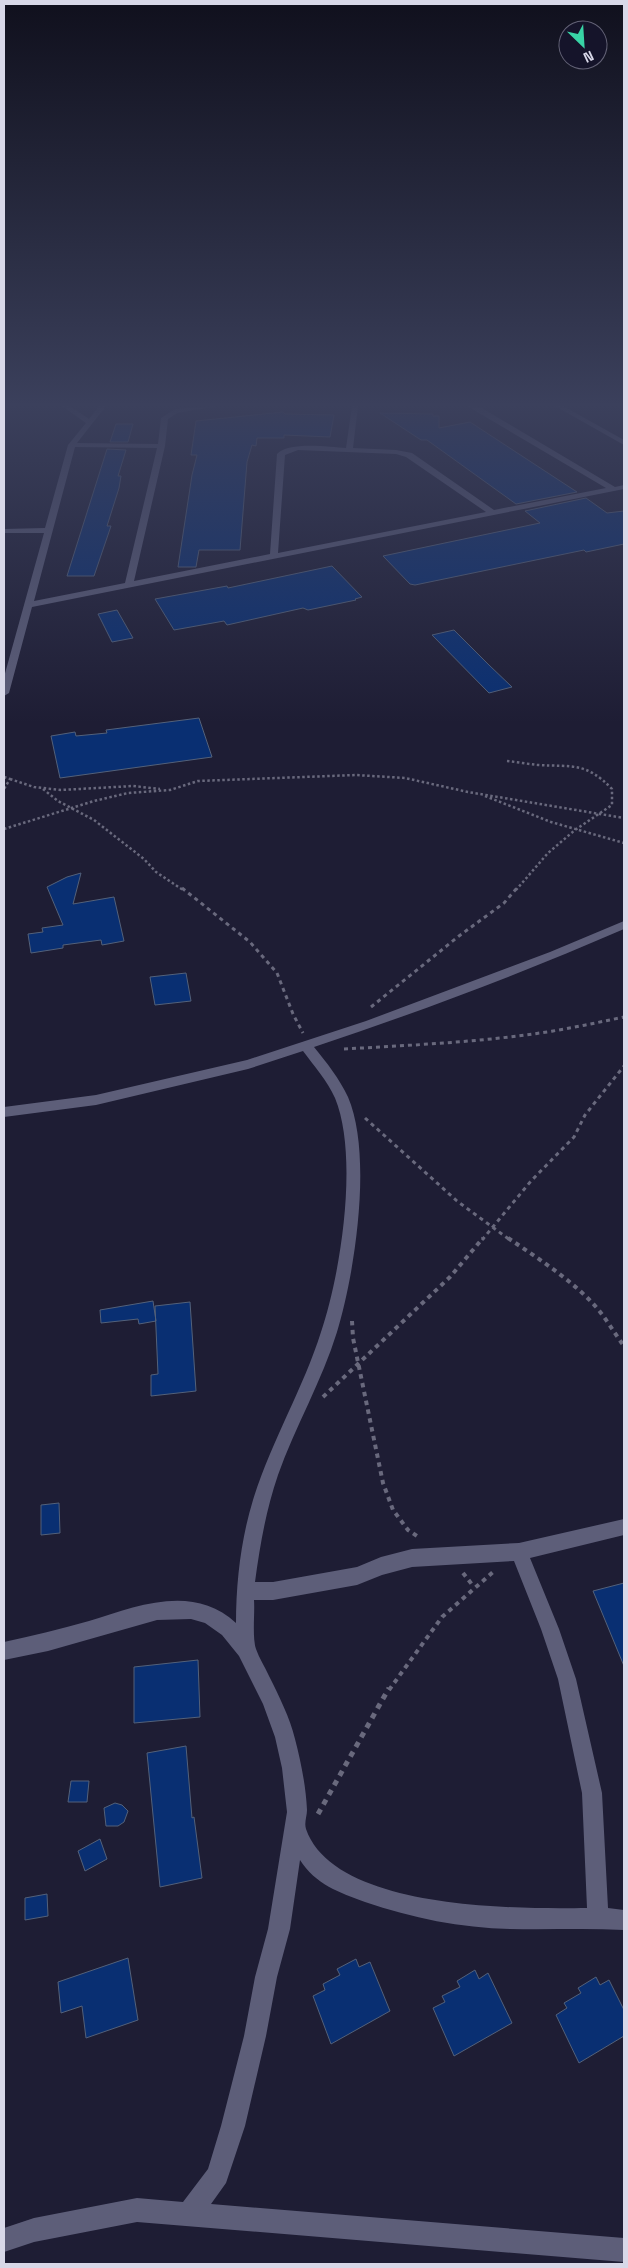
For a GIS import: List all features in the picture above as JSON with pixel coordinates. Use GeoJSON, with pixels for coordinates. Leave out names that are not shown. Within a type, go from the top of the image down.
{"type":"FeatureCollection","features":[{"type":"Feature","properties":{"kind":"street"},"geometry":{"type":"LineString","coordinates":[[4,693],[53,512]]}},
{"type":"Feature","properties":{"kind":"street"},"geometry":{"type":"LineString","coordinates":[[129,585],[146,512]]}},
{"type":"Feature","properties":{"kind":"street"},"geometry":{"type":"LineString","coordinates":[[274,556],[277,512]]}},
{"type":"Feature","properties":{"kind":"street"},"geometry":{"type":"LineString","coordinates":[[27,605],[505,512]]}},
{"type":"Feature","properties":{"kind":"street"},"geometry":{"type":"LineString","coordinates":[[4,530],[48,530]]}},
{"type":"Feature","properties":{"kind":"street"},"geometry":{"type":"LineString","coordinates":[[4,647],[16,649]]}},
{"type":"Feature","properties":{"kind":"street"},"geometry":{"type":"LineString","coordinates":[[4,1112],[96,1100],[248,1064],[370,1024],[494,978],[624,925]]}},
{"type":"Feature","properties":{"kind":"street"},"geometry":{"type":"LineString","coordinates":[[246,1648],[245,1591],[254,1529],[264,1492],[319,1358],[341,1288],[349,1242],[353,1187],[351,1142],[342,1099],[323,1065],[306,1045]]}},
{"type":"Feature","properties":{"kind":"street"},"geometry":{"type":"LineString","coordinates":[[245,1591],[274,1591],[357,1576],[381,1566],[412,1558],[447,1554],[519,1552],[624,1527]]}},
{"type":"Feature","properties":{"kind":"street"},"geometry":{"type":"LineString","coordinates":[[519,1552],[550,1629],[567,1679],[592,1793],[598,1917]]}},
{"type":"Feature","properties":{"kind":"street"},"geometry":{"type":"LineString","coordinates":[[4,1651],[76,1634],[117,1620],[156,1612],[186,1609],[206,1614],[232,1628],[246,1648],[271,1700],[285,1737],[292,1768],[297,1812],[279,1929],[266,1977],[255,2036],[233,2126],[218,2175],[189,2214]]}},
{"type":"Feature","properties":{"kind":"street"},"geometry":{"type":"LineString","coordinates":[[295,1828],[308,1854],[328,1875],[354,1887],[412,1907],[462,1914],[528,1919],[598,1917],[624,1920]]}},
{"type":"Feature","properties":{"kind":"street"},"geometry":{"type":"LineString","coordinates":[[4,2240],[34,2230],[137,2210],[624,2250]]}},
{"type":"Feature","properties":{"kind":"path"},"geometry":{"type":"LineString","coordinates":[[370,1008],[459,936],[504,903],[548,853],[575,830],[612,805],[612,789],[600,776],[585,768],[569,764],[537,765],[507,761]]}},
{"type":"Feature","properties":{"kind":"path"},"geometry":{"type":"LineString","coordinates":[[4,829],[70,807],[128,793],[170,790],[198,781],[356,775],[405,778],[447,788],[624,818]]}},
{"type":"Feature","properties":{"kind":"path"},"geometry":{"type":"LineString","coordinates":[[4,777],[43,789],[81,790],[133,786],[170,790]]}},
{"type":"Feature","properties":{"kind":"path"},"geometry":{"type":"LineString","coordinates":[[4,789],[10,779]]}},
{"type":"Feature","properties":{"kind":"path"},"geometry":{"type":"LineString","coordinates":[[43,789],[94,820],[116,836],[144,859],[156,872],[179,886],[250,942],[277,973],[304,1036],[306,1045]]}},
{"type":"Feature","properties":{"kind":"path"},"geometry":{"type":"LineString","coordinates":[[481,794],[518,810],[575,830],[624,843]]}},
{"type":"Feature","properties":{"kind":"path"},"geometry":{"type":"LineString","coordinates":[[342,1048],[445,1044],[552,1031],[624,1017]]}},
{"type":"Feature","properties":{"kind":"path"},"geometry":{"type":"LineString","coordinates":[[321,1399],[450,1276],[531,1181],[574,1137],[585,1115],[624,1066]]}},
{"type":"Feature","properties":{"kind":"path"},"geometry":{"type":"LineString","coordinates":[[342,1099],[426,1171],[445,1191],[491,1227],[539,1259],[570,1284],[595,1306],[624,1346]]}},
{"type":"Feature","properties":{"kind":"path"},"geometry":{"type":"LineString","coordinates":[[352,1318],[353,1338],[383,1483],[393,1510],[408,1530],[447,1554]]}},
{"type":"Feature","properties":{"kind":"path"},"geometry":{"type":"LineString","coordinates":[[315,1820],[390,1687],[442,1617],[474,1588],[519,1552]]}},
{"type":"Feature","properties":{"kind":"building"},"geometry":{"type":"Polygon","coordinates":[[[87,512],[111,512],[107,526],[111,526],[94,576],[67,576],[87,512]]]}},
{"type":"Feature","properties":{"kind":"building"},"geometry":{"type":"Polygon","coordinates":[[[186,512],[243,512],[240,550],[199,550],[196,567],[178,567],[186,512]]]}},
{"type":"Feature","properties":{"kind":"building"},"geometry":{"type":"Polygon","coordinates":[[[526,512],[624,512],[624,544],[586,552],[584,550],[415,585],[410,584],[383,556],[540,523],[526,512]]]}},
{"type":"Feature","properties":{"kind":"building"},"geometry":{"type":"Polygon","coordinates":[[[332,566],[362,597],[356,600],[308,610],[303,608],[227,625],[224,621],[174,630],[155,599],[227,586],[228,588],[332,566]]]}},
{"type":"Feature","properties":{"kind":"building"},"geometry":{"type":"Polygon","coordinates":[[[117,610],[133,638],[112,642],[98,614],[117,610]]]}},
{"type":"Feature","properties":{"kind":"building"},"geometry":{"type":"Polygon","coordinates":[[[454,630],[512,687],[489,693],[432,635],[454,630]]]}},
{"type":"Feature","properties":{"kind":"building"},"geometry":{"type":"Polygon","coordinates":[[[199,718],[212,757],[60,778],[51,736],[75,732],[76,736],[107,733],[106,730],[199,718]]]}},
{"type":"Feature","properties":{"kind":"building"},"geometry":{"type":"Polygon","coordinates":[[[81,873],[73,904],[114,897],[124,941],[102,945],[101,940],[63,945],[63,948],[31,953],[28,934],[43,932],[42,928],[63,925],[47,887],[67,877],[81,873]]]}},
{"type":"Feature","properties":{"kind":"building"},"geometry":{"type":"Polygon","coordinates":[[[186,973],[191,1001],[155,1005],[150,977],[186,973]]]}},
{"type":"Feature","properties":{"kind":"building"},"geometry":{"type":"Polygon","coordinates":[[[153,1301],[156,1321],[139,1324],[138,1319],[101,1323],[100,1310],[153,1301]]]}},
{"type":"Feature","properties":{"kind":"building"},"geometry":{"type":"Polygon","coordinates":[[[190,1302],[196,1391],[151,1396],[151,1375],[158,1374],[155,1306],[190,1302]]]}},
{"type":"Feature","properties":{"kind":"building"},"geometry":{"type":"Polygon","coordinates":[[[59,1503],[60,1533],[41,1535],[41,1505],[59,1503]]]}},
{"type":"Feature","properties":{"kind":"building"},"geometry":{"type":"Polygon","coordinates":[[[624,1583],[624,1666],[593,1591],[624,1583]]]}},
{"type":"Feature","properties":{"kind":"building"},"geometry":{"type":"Polygon","coordinates":[[[198,1660],[200,1717],[134,1723],[134,1667],[198,1660]]]}},
{"type":"Feature","properties":{"kind":"building"},"geometry":{"type":"Polygon","coordinates":[[[186,1746],[192,1818],[194,1817],[202,1878],[160,1887],[147,1753],[186,1746]]]}},
{"type":"Feature","properties":{"kind":"building"},"geometry":{"type":"Polygon","coordinates":[[[71,1781],[89,1781],[87,1802],[68,1802],[71,1781]]]}},
{"type":"Feature","properties":{"kind":"building"},"geometry":{"type":"Polygon","coordinates":[[[115,1803],[122,1805],[128,1811],[124,1822],[118,1826],[106,1826],[104,1808],[115,1803]]]}},
{"type":"Feature","properties":{"kind":"building"},"geometry":{"type":"Polygon","coordinates":[[[100,1839],[107,1859],[85,1871],[78,1851],[100,1839]]]}},
{"type":"Feature","properties":{"kind":"building"},"geometry":{"type":"Polygon","coordinates":[[[47,1894],[48,1916],[25,1920],[25,1898],[47,1894]]]}},
{"type":"Feature","properties":{"kind":"building"},"geometry":{"type":"Polygon","coordinates":[[[128,1958],[138,2020],[86,2038],[82,2006],[61,2013],[58,1982],[128,1958]]]}},
{"type":"Feature","properties":{"kind":"building"},"geometry":{"type":"Polygon","coordinates":[[[356,1959],[359,1967],[370,1962],[390,2011],[331,2044],[313,1996],[325,1990],[323,1984],[340,1975],[337,1969],[356,1959]]]}},
{"type":"Feature","properties":{"kind":"building"},"geometry":{"type":"Polygon","coordinates":[[[475,1970],[479,1979],[488,1973],[512,2023],[454,2056],[433,2008],[445,2002],[442,1996],[460,1987],[457,1981],[475,1970]]]}},
{"type":"Feature","properties":{"kind":"building"},"geometry":{"type":"Polygon","coordinates":[[[596,1977],[600,1985],[609,1980],[624,2010],[624,2036],[579,2063],[556,2015],[567,2008],[564,2003],[581,1993],[578,1988],[596,1977]]]}}]}
